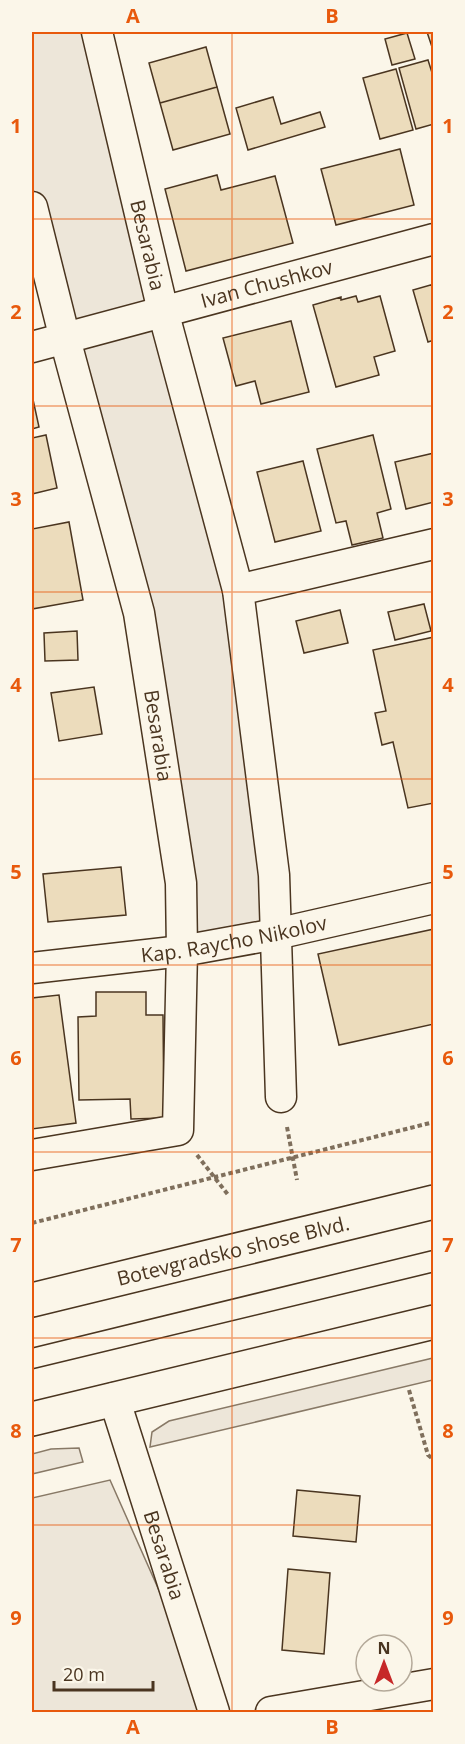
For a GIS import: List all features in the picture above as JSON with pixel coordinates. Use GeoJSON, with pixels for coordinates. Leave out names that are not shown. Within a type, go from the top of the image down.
{"type":"FeatureCollection","features":[{"type":"Feature","properties":{"kind":"main road","name":"Botevgradsko shose Blvd."},"geometry":{"type":"LineString","coordinates":[[32,1300],[434,1202]]}},
{"type":"Feature","properties":{"kind":"main road"},"geometry":{"type":"LineString","coordinates":[[32,1419],[434,1322]]}},
{"type":"Feature","properties":{"kind":"street","name":"Besarabia"},"geometry":{"type":"LineString","coordinates":[[97,32],[163,311],[238,590],[274,875],[281,1097]]}},
{"type":"Feature","properties":{"kind":"street","name":"Besarabia"},"geometry":{"type":"LineString","coordinates":[[32,207],[139,614],[182,883],[178,1130]]}},
{"type":"Feature","properties":{"kind":"street","name":"Ivan Chushkov"},"geometry":{"type":"LineString","coordinates":[[32,347],[434,239]]}},
{"type":"Feature","properties":{"kind":"street"},"geometry":{"type":"LineString","coordinates":[[238,590],[434,544]]}},
{"type":"Feature","properties":{"kind":"street","name":"Kap. Raycho Nikolov"},"geometry":{"type":"LineString","coordinates":[[32,968],[182,951],[276,934],[434,898]]}},
{"type":"Feature","properties":{"kind":"street"},"geometry":{"type":"LineString","coordinates":[[32,1155],[178,1130]]}},
{"type":"Feature","properties":{"kind":"street","name":"Besarabia"},"geometry":{"type":"LineString","coordinates":[[114,1398],[214,1713]]}},
{"type":"Feature","properties":{"kind":"street"},"geometry":{"type":"LineString","coordinates":[[271,1713],[434,1684]]}},
{"type":"Feature","properties":{"kind":"path"},"geometry":{"type":"LineString","coordinates":[[32,1223],[434,1122]]}},
{"type":"Feature","properties":{"kind":"path"},"geometry":{"type":"LineString","coordinates":[[178,1130],[229,1196]]}},
{"type":"Feature","properties":{"kind":"path"},"geometry":{"type":"LineString","coordinates":[[290,1143],[297,1180]]}},
{"type":"Feature","properties":{"kind":"path"},"geometry":{"type":"LineString","coordinates":[[409,1390],[428,1455],[434,1460]]}},
{"type":"Feature","properties":{"kind":"shaded area"},"geometry":{"type":"Polygon","coordinates":[[[32,32],[97,32],[238,590],[276,934],[182,951],[139,613],[32,207],[32,32]]]}},
{"type":"Feature","properties":{"kind":"shaded area"},"geometry":{"type":"Polygon","coordinates":[[[433,1358],[433,1380],[150,1447],[152,1432],[169,1421],[433,1358]]]}},
{"type":"Feature","properties":{"kind":"shaded area"},"geometry":{"type":"Polygon","coordinates":[[[79,1448],[83,1462],[32,1474],[32,1454],[51,1449],[79,1448]]]}},
{"type":"Feature","properties":{"kind":"shaded area"},"geometry":{"type":"Polygon","coordinates":[[[110,1480],[213,1712],[32,1712],[32,1498],[110,1480]]]}},
{"type":"Feature","properties":{"kind":"building"},"geometry":{"type":"Polygon","coordinates":[[[427,32],[434,32],[434,53],[427,32]]]}},
{"type":"Feature","properties":{"kind":"building"},"geometry":{"type":"Polygon","coordinates":[[[407,33],[415,59],[392,65],[385,39],[407,33]]]}},
{"type":"Feature","properties":{"kind":"building"},"geometry":{"type":"Polygon","coordinates":[[[206,47],[217,87],[160,103],[149,63],[206,47]]]}},
{"type":"Feature","properties":{"kind":"building"},"geometry":{"type":"Polygon","coordinates":[[[428,60],[434,79],[434,124],[416,129],[399,68],[428,60]]]}},
{"type":"Feature","properties":{"kind":"building"},"geometry":{"type":"Polygon","coordinates":[[[396,69],[413,130],[380,139],[363,78],[396,69]]]}},
{"type":"Feature","properties":{"kind":"building"},"geometry":{"type":"Polygon","coordinates":[[[217,87],[230,134],[173,150],[160,103],[217,87]]]}},
{"type":"Feature","properties":{"kind":"building"},"geometry":{"type":"Polygon","coordinates":[[[273,97],[281,124],[320,112],[325,127],[248,150],[236,108],[273,97]]]}},
{"type":"Feature","properties":{"kind":"building"},"geometry":{"type":"Polygon","coordinates":[[[400,149],[414,205],[336,225],[321,169],[400,149]]]}},
{"type":"Feature","properties":{"kind":"building"},"geometry":{"type":"Polygon","coordinates":[[[217,175],[221,190],[275,176],[293,243],[186,271],[165,189],[217,175]]]}},
{"type":"Feature","properties":{"kind":"building"},"geometry":{"type":"Polygon","coordinates":[[[434,284],[434,340],[428,342],[413,290],[434,284]]]}},
{"type":"Feature","properties":{"kind":"building"},"geometry":{"type":"Polygon","coordinates":[[[356,296],[358,302],[380,296],[395,351],[374,357],[379,375],[336,387],[313,305],[341,297],[341,300],[356,296]]]}},
{"type":"Feature","properties":{"kind":"building"},"geometry":{"type":"Polygon","coordinates":[[[291,321],[309,392],[261,404],[255,381],[236,386],[223,338],[291,321]]]}},
{"type":"Feature","properties":{"kind":"building"},"geometry":{"type":"Polygon","coordinates":[[[32,395],[39,427],[32,429],[32,395]]]}},
{"type":"Feature","properties":{"kind":"building"},"geometry":{"type":"Polygon","coordinates":[[[46,435],[57,488],[32,494],[32,438],[46,435]]]}},
{"type":"Feature","properties":{"kind":"building"},"geometry":{"type":"Polygon","coordinates":[[[373,435],[391,509],[377,513],[383,538],[352,545],[346,521],[336,523],[317,449],[373,435]]]}},
{"type":"Feature","properties":{"kind":"building"},"geometry":{"type":"Polygon","coordinates":[[[434,453],[434,502],[406,509],[395,462],[434,453]]]}},
{"type":"Feature","properties":{"kind":"building"},"geometry":{"type":"Polygon","coordinates":[[[303,461],[321,531],[275,542],[257,472],[303,461]]]}},
{"type":"Feature","properties":{"kind":"building"},"geometry":{"type":"Polygon","coordinates":[[[69,522],[83,600],[32,609],[32,529],[69,522]]]}},
{"type":"Feature","properties":{"kind":"building"},"geometry":{"type":"Polygon","coordinates":[[[424,604],[431,631],[395,640],[388,612],[424,604]]]}},
{"type":"Feature","properties":{"kind":"building"},"geometry":{"type":"Polygon","coordinates":[[[340,610],[348,643],[304,653],[296,621],[340,610]]]}},
{"type":"Feature","properties":{"kind":"building"},"geometry":{"type":"Polygon","coordinates":[[[77,631],[78,660],[45,661],[44,633],[77,631]]]}},
{"type":"Feature","properties":{"kind":"building"},"geometry":{"type":"Polygon","coordinates":[[[434,637],[434,803],[408,808],[393,742],[382,745],[375,713],[386,711],[373,650],[434,637]]]}},
{"type":"Feature","properties":{"kind":"building"},"geometry":{"type":"Polygon","coordinates":[[[94,687],[102,734],[59,741],[51,693],[94,687]]]}},
{"type":"Feature","properties":{"kind":"building"},"geometry":{"type":"Polygon","coordinates":[[[121,867],[126,915],[48,922],[43,874],[121,867]]]}},
{"type":"Feature","properties":{"kind":"building"},"geometry":{"type":"Polygon","coordinates":[[[434,929],[434,1024],[339,1045],[318,954],[434,929]]]}},
{"type":"Feature","properties":{"kind":"building"},"geometry":{"type":"Polygon","coordinates":[[[96,992],[146,992],[146,1015],[163,1015],[164,1118],[131,1119],[130,1099],[79,1100],[78,1017],[96,1016],[96,992]]]}},
{"type":"Feature","properties":{"kind":"building"},"geometry":{"type":"Polygon","coordinates":[[[59,995],[76,1123],[32,1129],[32,998],[59,995]]]}},
{"type":"Feature","properties":{"kind":"building"},"geometry":{"type":"Polygon","coordinates":[[[297,1490],[360,1496],[356,1542],[293,1536],[297,1490]]]}},
{"type":"Feature","properties":{"kind":"building"},"geometry":{"type":"Polygon","coordinates":[[[288,1569],[330,1573],[324,1654],[282,1650],[288,1569]]]}},
{"type":"Feature","properties":{"kind":"tram line"},"geometry":{"type":"LineString","coordinates":[[32,1348],[434,1250]]}},
{"type":"Feature","properties":{"kind":"tram line"},"geometry":{"type":"LineString","coordinates":[[32,1369],[434,1272]]}}]}
